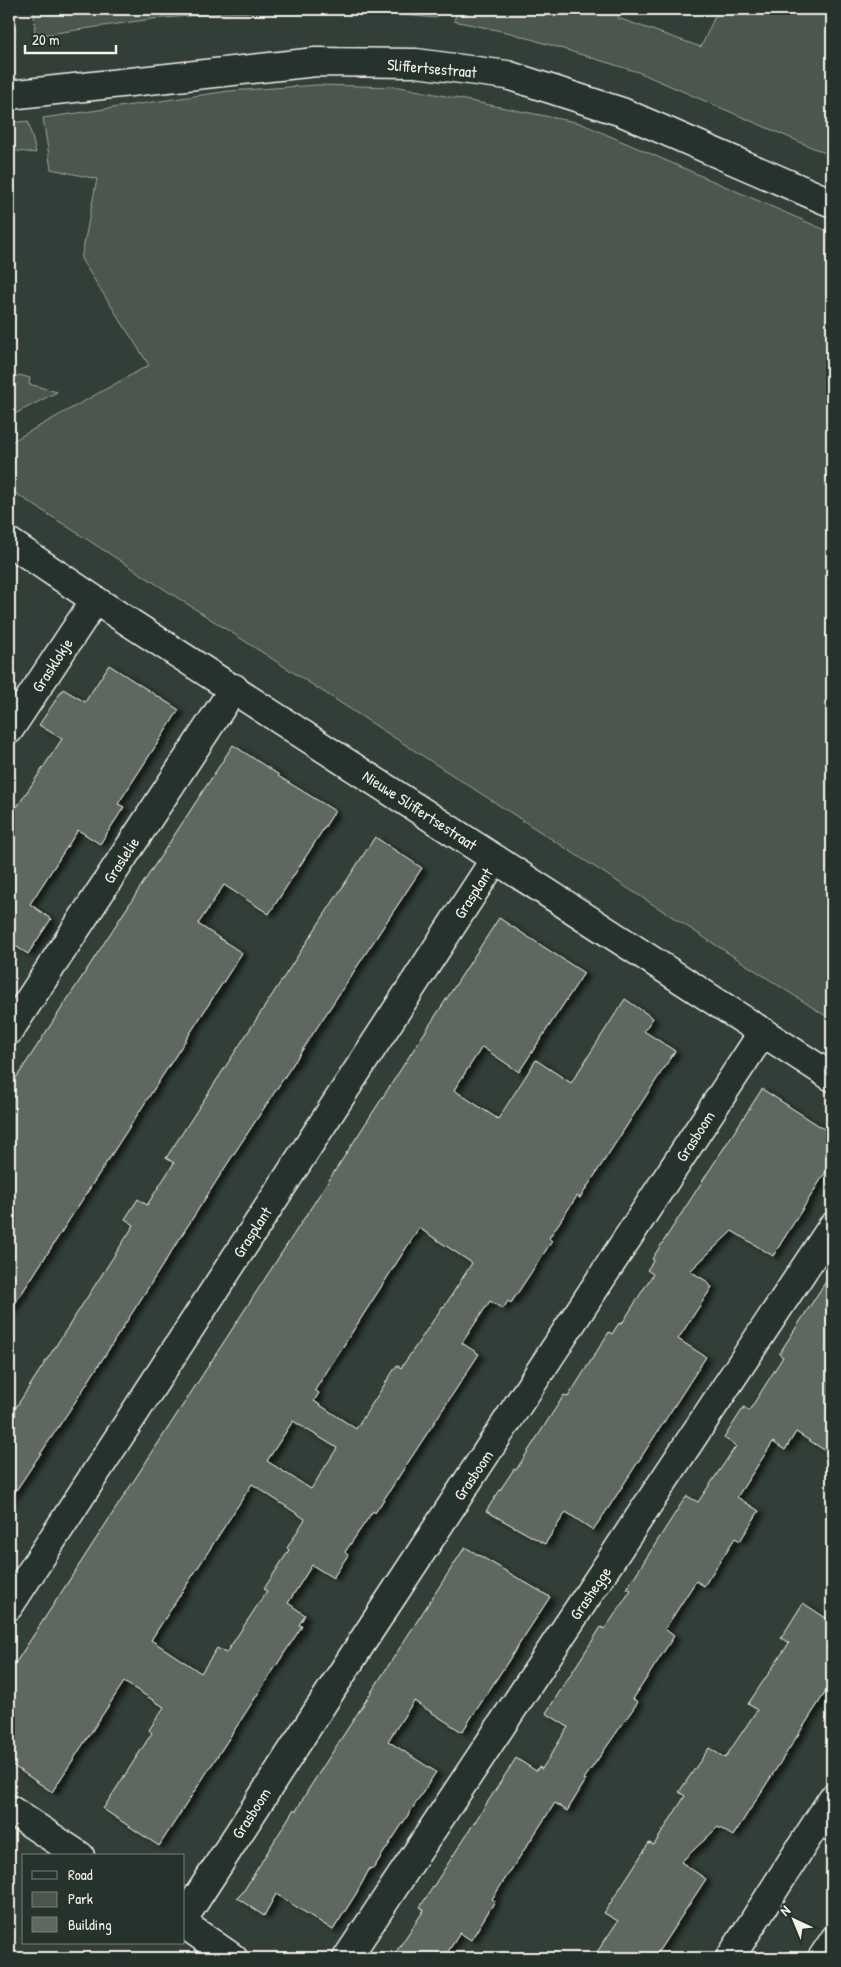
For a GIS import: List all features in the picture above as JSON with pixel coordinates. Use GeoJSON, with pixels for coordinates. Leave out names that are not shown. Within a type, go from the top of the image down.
{"type":"FeatureCollection","features":[{"type":"Feature","properties":{"kind":"street","name":"Sliffertsestraat"},"geometry":{"type":"LineString","coordinates":[[9,95],[316,62],[416,64],[508,75],[622,112],[832,203]]}},
{"type":"Feature","properties":{"kind":"street","name":"Nieuwe Sliffertsestraat"},"geometry":{"type":"LineString","coordinates":[[9,542],[95,600],[234,688],[832,1077]]}},
{"type":"Feature","properties":{"kind":"street","name":"Grasklokje"},"geometry":{"type":"LineString","coordinates":[[9,730],[95,600]]}},
{"type":"Feature","properties":{"kind":"street","name":"Graslelie"},"geometry":{"type":"LineString","coordinates":[[9,1031],[234,688]]}},
{"type":"Feature","properties":{"kind":"street","name":"Grasplant"},"geometry":{"type":"LineString","coordinates":[[9,1606],[495,859]]}},
{"type":"Feature","properties":{"kind":"street","name":"Grasboom"},"geometry":{"type":"LineString","coordinates":[[185,1916],[370,1630],[763,1032]]}},
{"type":"Feature","properties":{"kind":"street","name":"Grashegge"},"geometry":{"type":"LineString","coordinates":[[347,1958],[832,1227]]}},
{"type":"Feature","properties":{"kind":"street"},"geometry":{"type":"LineString","coordinates":[[730,1958],[824,1828],[832,1799]]}},
{"type":"Feature","properties":{"kind":"street"},"geometry":{"type":"LineString","coordinates":[[9,1809],[77,1854]]}},
{"type":"Feature","properties":{"kind":"street"},"geometry":{"type":"LineString","coordinates":[[185,1925],[233,1958]]}},
{"type":"Feature","properties":{"kind":"lane"},"geometry":{"type":"LineString","coordinates":[[816,1958],[832,1934]]}},
{"type":"Feature","properties":{"kind":"green space"},"geometry":{"type":"Polygon","coordinates":[[[34,9],[339,9],[226,13],[152,19],[35,36],[34,9]]]}},
{"type":"Feature","properties":{"kind":"green space"},"geometry":{"type":"Polygon","coordinates":[[[339,9],[440,9],[436,18],[339,9]]]}},
{"type":"Feature","properties":{"kind":"green space"},"geometry":{"type":"Polygon","coordinates":[[[458,9],[619,9],[618,18],[701,47],[716,14],[701,9],[832,9],[832,156],[638,72],[511,33],[454,21],[458,9]]]}},
{"type":"Feature","properties":{"kind":"green space"},"geometry":{"type":"Polygon","coordinates":[[[317,85],[400,87],[580,123],[832,233],[832,1020],[9,489],[9,443],[149,365],[81,259],[97,179],[51,169],[43,118],[229,91],[317,85]]]}},
{"type":"Feature","properties":{"kind":"green space"},"geometry":{"type":"Polygon","coordinates":[[[28,121],[36,153],[9,150],[9,123],[28,121]]]}},
{"type":"Feature","properties":{"kind":"green space"},"geometry":{"type":"Polygon","coordinates":[[[19,375],[30,378],[29,384],[57,392],[9,417],[9,381],[19,375]]]}},
{"type":"Feature","properties":{"kind":"building"},"geometry":{"type":"Polygon","coordinates":[[[109,665],[179,710],[118,804],[124,807],[100,844],[78,830],[30,904],[51,919],[28,954],[9,942],[9,819],[62,739],[39,725],[63,689],[85,702],[109,665]]]}},
{"type":"Feature","properties":{"kind":"building"},"geometry":{"type":"Polygon","coordinates":[[[233,745],[278,776],[335,811],[269,914],[224,885],[198,924],[242,953],[9,1313],[9,1089],[233,745]]]}},
{"type":"Feature","properties":{"kind":"building"},"geometry":{"type":"Polygon","coordinates":[[[375,837],[422,868],[9,1501],[9,1418],[134,1225],[125,1219],[138,1199],[147,1205],[174,1163],[166,1158],[375,837]]]}},
{"type":"Feature","properties":{"kind":"building"},"geometry":{"type":"Polygon","coordinates":[[[499,918],[584,973],[519,1072],[482,1047],[454,1090],[498,1119],[536,1060],[571,1083],[625,999],[653,1018],[644,1031],[675,1051],[580,1198],[577,1196],[549,1238],[552,1241],[511,1303],[508,1301],[503,1309],[490,1301],[462,1343],[479,1354],[375,1513],[373,1511],[345,1552],[348,1555],[333,1578],[312,1565],[288,1603],[305,1615],[299,1625],[302,1626],[159,1846],[103,1809],[152,1733],[149,1730],[164,1707],[124,1682],[52,1792],[9,1763],[9,1673],[499,918]],[[419,1228],[315,1390],[319,1393],[314,1401],[356,1429],[397,1365],[401,1368],[472,1263],[419,1228]],[[293,1421],[267,1461],[311,1489],[337,1448],[293,1421]],[[252,1484],[151,1640],[201,1673],[217,1648],[226,1653],[267,1591],[264,1589],[289,1550],[287,1548],[305,1519],[252,1484]]]}},
{"type":"Feature","properties":{"kind":"building"},"geometry":{"type":"Polygon","coordinates":[[[762,1089],[832,1134],[832,1162],[773,1256],[732,1231],[690,1271],[708,1282],[712,1287],[678,1339],[706,1357],[607,1510],[593,1530],[566,1512],[545,1544],[486,1511],[514,1469],[516,1470],[564,1395],[568,1397],[609,1332],[612,1334],[619,1323],[621,1325],[653,1274],[647,1270],[654,1260],[652,1259],[762,1089]]]}},
{"type":"Feature","properties":{"kind":"building"},"geometry":{"type":"Polygon","coordinates":[[[832,1272],[832,1455],[796,1432],[785,1450],[773,1442],[737,1497],[759,1511],[740,1541],[735,1538],[704,1586],[696,1581],[665,1629],[674,1636],[633,1699],[638,1702],[584,1779],[586,1780],[567,1811],[555,1803],[492,1899],[495,1901],[471,1940],[460,1933],[444,1958],[392,1958],[424,1910],[420,1907],[516,1758],[536,1771],[539,1767],[542,1769],[568,1727],[546,1713],[601,1627],[605,1629],[631,1590],[627,1588],[683,1501],[687,1496],[698,1502],[736,1446],[724,1438],[744,1407],[749,1411],[783,1357],[779,1354],[832,1272]]]}},
{"type":"Feature","properties":{"kind":"building"},"geometry":{"type":"Polygon","coordinates":[[[465,1547],[550,1597],[462,1732],[414,1701],[388,1741],[436,1772],[373,1869],[370,1868],[333,1930],[276,1894],[264,1916],[237,1898],[243,1892],[294,1809],[296,1811],[465,1547]]]}},
{"type":"Feature","properties":{"kind":"building"},"geometry":{"type":"Polygon","coordinates":[[[803,1603],[832,1622],[832,1682],[733,1836],[718,1827],[681,1862],[706,1879],[654,1958],[593,1958],[618,1921],[604,1913],[649,1843],[654,1845],[685,1796],[679,1792],[709,1748],[725,1758],[757,1710],[748,1704],[789,1643],[781,1638],[803,1603]]]}}]}
